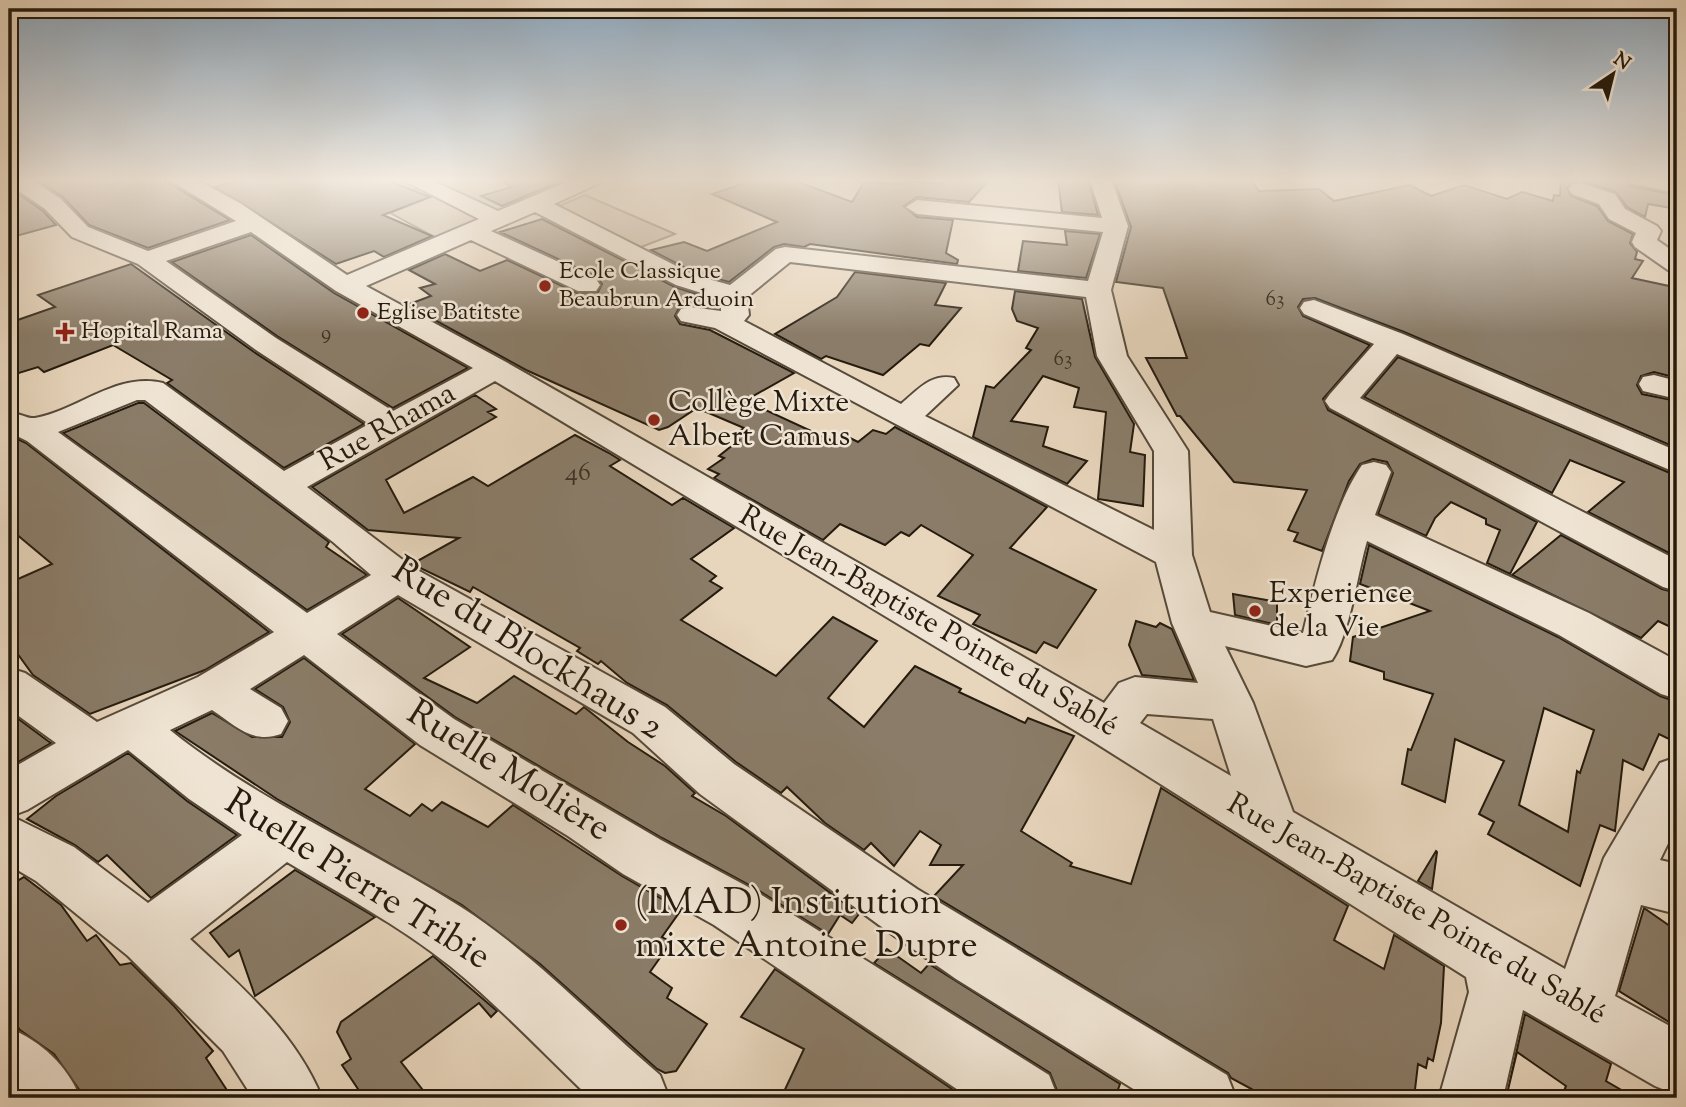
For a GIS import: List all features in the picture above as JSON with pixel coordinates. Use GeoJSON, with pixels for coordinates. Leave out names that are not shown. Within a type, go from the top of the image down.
{"type":"FeatureCollection","features":[{"type":"Feature","properties":{"kind":"street"},"geometry":{"type":"LineString","coordinates":[[79,231],[147,259],[266,344],[394,426]]}},
{"type":"Feature","properties":{"kind":"street"},"geometry":{"type":"LineString","coordinates":[[147,259],[207,231]]}},
{"type":"Feature","properties":{"kind":"street","name":"Rue Jean-Baptiste Pointe du Sablé"},"geometry":{"type":"LineString","coordinates":[[274,231],[345,285],[495,368],[1110,729],[1492,960],[1582,1008],[1677,1064]]}},
{"type":"Feature","properties":{"kind":"street"},"geometry":{"type":"LineString","coordinates":[[345,285],[472,231],[587,285]]}},
{"type":"Feature","properties":{"kind":"street"},"geometry":{"type":"LineString","coordinates":[[589,231],[685,280],[904,418],[1173,555]]}},
{"type":"Feature","properties":{"kind":"street"},"geometry":{"type":"LineString","coordinates":[[1116,231],[1098,290],[1112,356],[1171,451],[1173,555],[1193,623],[1230,703],[1273,828]]}},
{"type":"Feature","properties":{"kind":"street"},"geometry":{"type":"LineString","coordinates":[[1648,231],[1644,242],[1668,255],[1677,265]]}},
{"type":"Feature","properties":{"kind":"street"},"geometry":{"type":"LineString","coordinates":[[691,315],[729,308],[785,254],[1098,290]]}},
{"type":"Feature","properties":{"kind":"street"},"geometry":{"type":"LineString","coordinates":[[1314,308],[1677,463]]}},
{"type":"Feature","properties":{"kind":"street"},"geometry":{"type":"LineString","coordinates":[[1393,340],[1341,401],[1677,577]]}},
{"type":"Feature","properties":{"kind":"street","name":"Rue Rhama"},"geometry":{"type":"LineString","coordinates":[[281,487],[495,368]]}},
{"type":"Feature","properties":{"kind":"street"},"geometry":{"type":"LineString","coordinates":[[904,418],[943,384]]}},
{"type":"Feature","properties":{"kind":"street","name":"Rue du Blockhaus 2"},"geometry":{"type":"LineString","coordinates":[[20,426],[132,391],[152,390],[346,533],[398,577],[649,720],[717,779],[898,907],[976,959],[1117,1042],[1204,1098]]}},
{"type":"Feature","properties":{"kind":"street","name":"Ruelle Molière"},"geometry":{"type":"LineString","coordinates":[[20,426],[167,528],[437,732],[586,820],[642,857],[733,907],[1026,1098]]}},
{"type":"Feature","properties":{"kind":"street"},"geometry":{"type":"LineString","coordinates":[[1193,623],[1306,650],[1317,649],[1322,642],[1335,582],[1354,520],[1374,472]]}},
{"type":"Feature","properties":{"kind":"street"},"geometry":{"type":"LineString","coordinates":[[1354,520],[1574,624],[1677,682]]}},
{"type":"Feature","properties":{"kind":"street"},"geometry":{"type":"LineString","coordinates":[[9,796],[114,736],[214,690],[398,577]]}},
{"type":"Feature","properties":{"kind":"street","name":"Ruelle Pierre Tribie"},"geometry":{"type":"LineString","coordinates":[[9,685],[190,775],[442,927],[517,985],[637,1098]]}},
{"type":"Feature","properties":{"kind":"street"},"geometry":{"type":"LineString","coordinates":[[214,690],[265,722]]}},
{"type":"Feature","properties":{"kind":"street"},"geometry":{"type":"LineString","coordinates":[[1110,729],[1135,695],[1230,703]]}},
{"type":"Feature","properties":{"kind":"street"},"geometry":{"type":"LineString","coordinates":[[1582,1008],[1623,876],[1677,778]]}},
{"type":"Feature","properties":{"kind":"street"},"geometry":{"type":"LineString","coordinates":[[148,937],[284,834]]}},
{"type":"Feature","properties":{"kind":"street"},"geometry":{"type":"LineString","coordinates":[[9,838],[55,864],[148,937],[244,1030],[290,1098]]}},
{"type":"Feature","properties":{"kind":"street"},"geometry":{"type":"LineString","coordinates":[[1623,876],[1677,889]]}},
{"type":"Feature","properties":{"kind":"street"},"geometry":{"type":"LineString","coordinates":[[1471,1098],[1498,992],[1492,960]]}},
{"type":"Feature","properties":{"kind":"street"},"geometry":{"type":"LineString","coordinates":[[9,1059],[48,1098]]}},
{"type":"Feature","properties":{"kind":"shaded area"},"geometry":{"type":"Polygon","coordinates":[[[423,231],[458,231],[438,239],[423,231]]]}},
{"type":"Feature","properties":{"kind":"shaded area"},"geometry":{"type":"Polygon","coordinates":[[[599,231],[667,231],[675,234],[636,249],[599,231]]]}},
{"type":"Feature","properties":{"kind":"building"},"geometry":{"type":"Polygon","coordinates":[[[9,231],[36,231],[9,238],[9,231]]]}},
{"type":"Feature","properties":{"kind":"building"},"geometry":{"type":"Polygon","coordinates":[[[104,231],[199,231],[148,248],[104,231]]]}},
{"type":"Feature","properties":{"kind":"building"},"geometry":{"type":"Polygon","coordinates":[[[284,231],[420,231],[432,236],[384,257],[374,251],[336,264],[284,231]]]}},
{"type":"Feature","properties":{"kind":"building"},"geometry":{"type":"Polygon","coordinates":[[[565,231],[675,287],[718,301],[708,307],[680,306],[675,316],[680,324],[710,330],[794,373],[748,399],[760,405],[757,406],[837,443],[846,436],[858,442],[873,430],[886,434],[895,427],[1047,507],[1010,548],[1096,590],[1057,648],[1044,642],[1036,653],[973,624],[980,615],[938,596],[973,555],[921,525],[909,536],[901,532],[885,545],[840,524],[823,540],[714,478],[719,474],[708,469],[724,458],[719,456],[739,440],[731,437],[744,428],[697,408],[659,430],[526,370],[407,305],[431,296],[420,288],[435,284],[409,270],[445,254],[480,271],[507,260],[577,293],[598,292],[602,284],[597,277],[500,232],[565,231]]]}},
{"type":"Feature","properties":{"kind":"building"},"geometry":{"type":"Polygon","coordinates":[[[756,231],[951,231],[946,253],[958,260],[957,264],[810,244],[804,247],[784,244],[774,247],[729,282],[695,273],[651,250],[684,242],[707,251],[756,231]]]}},
{"type":"Feature","properties":{"kind":"building"},"geometry":{"type":"Polygon","coordinates":[[[1065,231],[1100,234],[1086,278],[1018,271],[1023,241],[1067,245],[1065,231]]]}},
{"type":"Feature","properties":{"kind":"building"},"geometry":{"type":"Polygon","coordinates":[[[1130,231],[1627,231],[1633,234],[1630,243],[1637,252],[1635,259],[1643,261],[1632,278],[1669,286],[1676,292],[1672,348],[1677,349],[1677,378],[1654,372],[1641,376],[1637,385],[1642,394],[1677,401],[1677,448],[1404,332],[1315,298],[1303,299],[1298,307],[1303,316],[1370,345],[1323,399],[1328,410],[1537,522],[1510,574],[1487,563],[1500,530],[1486,524],[1486,519],[1451,502],[1435,518],[1426,536],[1378,514],[1393,473],[1387,462],[1373,459],[1360,464],[1349,481],[1322,551],[1294,541],[1298,533],[1288,530],[1307,490],[1234,482],[1180,416],[1177,416],[1146,358],[1187,358],[1163,288],[1116,282],[1130,231]]]}},
{"type":"Feature","properties":{"kind":"building"},"geometry":{"type":"Polygon","coordinates":[[[251,235],[334,293],[468,368],[393,408],[277,336],[172,262],[251,235]]]}},
{"type":"Feature","properties":{"kind":"building"},"geometry":{"type":"Polygon","coordinates":[[[131,264],[254,352],[364,424],[284,468],[167,383],[172,380],[113,345],[44,372],[38,367],[9,376],[9,323],[55,307],[38,295],[131,264]]]}},
{"type":"Feature","properties":{"kind":"building"},"geometry":{"type":"Polygon","coordinates":[[[855,272],[946,283],[935,305],[961,308],[929,346],[920,344],[883,375],[826,356],[821,359],[775,334],[837,297],[855,272]]]}},
{"type":"Feature","properties":{"kind":"building"},"geometry":{"type":"Polygon","coordinates":[[[1015,291],[1082,299],[1095,357],[1134,424],[1130,452],[1145,455],[1143,506],[1098,499],[1106,412],[1074,407],[1079,388],[1043,376],[1011,421],[1048,427],[1043,446],[1087,461],[1067,484],[973,437],[986,386],[994,388],[1031,350],[1026,348],[1038,328],[1017,321],[1012,309],[1015,291]]]}},
{"type":"Feature","properties":{"kind":"building"},"geometry":{"type":"Polygon","coordinates":[[[1398,357],[1677,476],[1677,557],[1588,512],[1624,482],[1570,460],[1552,493],[1364,397],[1398,357]]]}},
{"type":"Feature","properties":{"kind":"building"},"geometry":{"type":"Polygon","coordinates":[[[475,395],[496,409],[488,412],[496,417],[386,480],[404,513],[473,477],[488,486],[575,435],[609,453],[620,460],[610,466],[672,505],[683,498],[734,528],[691,559],[716,576],[710,581],[722,588],[681,620],[776,676],[833,617],[877,641],[828,698],[864,727],[915,666],[961,689],[959,692],[1025,723],[1028,718],[1074,736],[1021,831],[1072,863],[1070,866],[1131,884],[1161,788],[1348,906],[1334,940],[1384,969],[1394,935],[1444,966],[1441,1023],[1433,1061],[1428,1058],[1426,1068],[1418,1064],[1414,1098],[1268,1098],[1231,1078],[1228,1073],[934,896],[963,865],[930,865],[941,845],[920,831],[894,866],[871,843],[864,850],[825,823],[787,787],[781,793],[736,762],[667,705],[627,683],[601,661],[598,664],[577,651],[580,648],[473,587],[470,592],[412,564],[459,538],[368,530],[312,487],[475,395]]]}},
{"type":"Feature","properties":{"kind":"building"},"geometry":{"type":"Polygon","coordinates":[[[144,403],[329,542],[326,547],[367,575],[307,610],[63,433],[144,403]]]}},
{"type":"Feature","properties":{"kind":"building"},"geometry":{"type":"Polygon","coordinates":[[[9,435],[26,443],[269,632],[205,670],[90,714],[33,675],[9,642],[9,583],[52,564],[9,528],[9,435]]]}},
{"type":"Feature","properties":{"kind":"building"},"geometry":{"type":"Polygon","coordinates":[[[1561,535],[1662,589],[1677,593],[1677,630],[1658,621],[1641,638],[1512,575],[1561,535]]]}},
{"type":"Feature","properties":{"kind":"building"},"geometry":{"type":"Polygon","coordinates":[[[1369,545],[1558,637],[1660,696],[1677,702],[1677,743],[1659,734],[1643,770],[1623,760],[1615,831],[1600,825],[1580,886],[1488,834],[1494,822],[1479,814],[1504,761],[1455,739],[1445,802],[1402,784],[1408,749],[1411,750],[1433,694],[1384,679],[1384,672],[1350,661],[1353,637],[1430,611],[1360,584],[1369,545]],[[1544,708],[1519,805],[1568,832],[1577,771],[1580,773],[1594,730],[1544,708]]]}},
{"type":"Feature","properties":{"kind":"building"},"geometry":{"type":"Polygon","coordinates":[[[1233,594],[1277,602],[1277,625],[1235,615],[1233,594]]]}},
{"type":"Feature","properties":{"kind":"building"},"geometry":{"type":"Polygon","coordinates":[[[398,598],[470,647],[424,678],[477,703],[514,676],[576,714],[584,707],[628,742],[665,766],[695,793],[692,796],[726,816],[859,914],[852,923],[840,915],[828,934],[753,887],[662,838],[455,717],[342,634],[398,598]]]}},
{"type":"Feature","properties":{"kind":"building"},"geometry":{"type":"Polygon","coordinates":[[[1136,621],[1156,627],[1160,623],[1172,629],[1194,680],[1142,675],[1129,645],[1136,621]]]}},
{"type":"Feature","properties":{"kind":"building"},"geometry":{"type":"Polygon","coordinates":[[[304,658],[415,744],[365,789],[410,816],[422,804],[432,811],[442,802],[488,827],[513,805],[622,876],[681,910],[662,937],[671,942],[650,972],[672,988],[667,998],[707,1024],[676,1071],[665,1073],[657,1069],[540,964],[462,905],[277,799],[175,731],[212,713],[252,737],[282,737],[290,722],[283,707],[255,689],[304,658]]]}},
{"type":"Feature","properties":{"kind":"building"},"geometry":{"type":"Polygon","coordinates":[[[9,712],[51,743],[18,762],[9,754],[9,712]]]}},
{"type":"Feature","properties":{"kind":"building"},"geometry":{"type":"Polygon","coordinates":[[[128,753],[187,801],[237,835],[151,898],[107,855],[98,862],[75,845],[27,819],[56,796],[128,753]]]}},
{"type":"Feature","properties":{"kind":"building"},"geometry":{"type":"Polygon","coordinates":[[[1437,852],[1432,889],[1418,881],[1437,852]]]}},
{"type":"Feature","properties":{"kind":"building"},"geometry":{"type":"Polygon","coordinates":[[[295,870],[375,917],[255,996],[239,950],[229,957],[210,933],[295,870]]]}},
{"type":"Feature","properties":{"kind":"building"},"geometry":{"type":"Polygon","coordinates":[[[24,877],[61,905],[87,941],[96,935],[120,965],[131,963],[174,1006],[213,1051],[206,1058],[232,1098],[85,1098],[54,1054],[20,1030],[9,1015],[9,886],[24,877]]]}},
{"type":"Feature","properties":{"kind":"building"},"geometry":{"type":"Polygon","coordinates":[[[1644,908],[1677,931],[1677,1027],[1619,991],[1644,908]]]}},
{"type":"Feature","properties":{"kind":"building"},"geometry":{"type":"Polygon","coordinates":[[[887,949],[921,973],[929,964],[1120,1084],[1115,1098],[1060,1098],[1050,1073],[874,963],[887,949]]]}},
{"type":"Feature","properties":{"kind":"building"},"geometry":{"type":"Polygon","coordinates":[[[433,956],[497,1011],[491,1017],[479,1003],[401,1062],[429,1098],[364,1098],[342,1065],[351,1059],[337,1032],[341,1022],[433,956]]]}},
{"type":"Feature","properties":{"kind":"building"},"geometry":{"type":"Polygon","coordinates":[[[775,969],[952,1089],[947,1098],[781,1098],[804,1049],[741,1017],[775,969]]]}},
{"type":"Feature","properties":{"kind":"building"},"geometry":{"type":"Polygon","coordinates":[[[1525,1014],[1611,1064],[1606,1081],[1635,1098],[1561,1098],[1566,1086],[1517,1052],[1507,1094],[1525,1014]]]}},
{"type":"Feature","properties":{"kind":"place","name":"Ecole Classique Beaubrun Arduoin"},"geometry":{"type":"Point","coordinates":[545,286]}},
{"type":"Feature","properties":{"kind":"place","name":"Eglise Batitste"},"geometry":{"type":"Point","coordinates":[363,313]}},
{"type":"Feature","properties":{"kind":"place","name":"Hopital Rama"},"geometry":{"type":"Point","coordinates":[65,332]}},
{"type":"Feature","properties":{"kind":"place","name":"Collège Mixte Albert Camus"},"geometry":{"type":"Point","coordinates":[654,420]}},
{"type":"Feature","properties":{"kind":"place","name":"Experience de la Vie"},"geometry":{"type":"Point","coordinates":[1255,611]}},
{"type":"Feature","properties":{"kind":"place","name":"(IMAD) Institution mixte Antoine Dupre"},"geometry":{"type":"Point","coordinates":[621,925]}}]}
